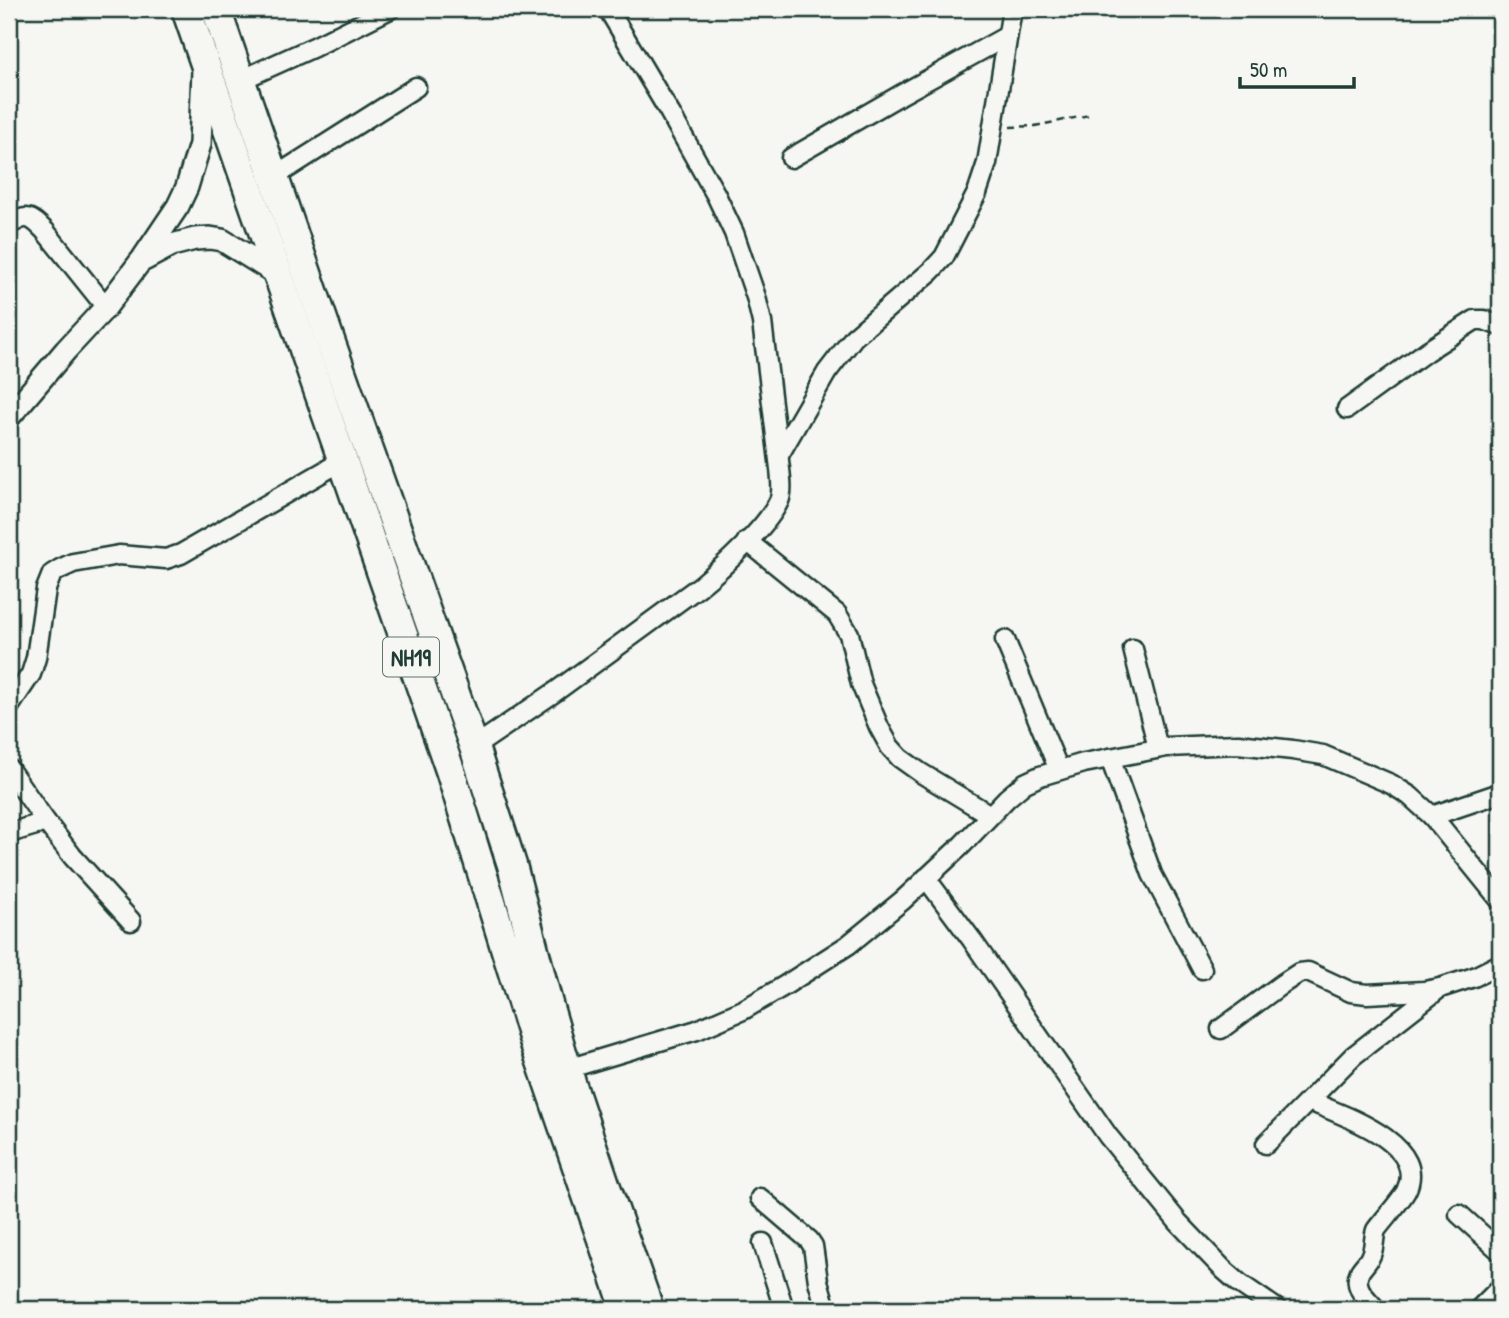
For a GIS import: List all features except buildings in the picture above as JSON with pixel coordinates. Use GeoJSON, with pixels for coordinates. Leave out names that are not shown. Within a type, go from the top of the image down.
{"type":"FeatureCollection","features":[{"type":"Feature","properties":{"kind":"highway","name":"NH19"},"geometry":{"type":"LineString","coordinates":[[186,9],[451,772],[536,1047],[626,1309]]}},
{"type":"Feature","properties":{"kind":"highway","name":"NH19"},"geometry":{"type":"LineString","coordinates":[[216,9],[476,755],[512,865],[567,1069],[649,1309]]}},
{"type":"Feature","properties":{"kind":"highway"},"geometry":{"type":"LineString","coordinates":[[451,772],[476,755]]}},
{"type":"Feature","properties":{"kind":"street"},"geometry":{"type":"LineString","coordinates":[[241,80],[390,9]]}},
{"type":"Feature","properties":{"kind":"street"},"geometry":{"type":"LineString","coordinates":[[476,755],[555,692],[701,586],[769,518],[780,500],[782,487],[779,455],[762,322],[734,233],[670,113],[608,9]]}},
{"type":"Feature","properties":{"kind":"street"},"geometry":{"type":"LineString","coordinates":[[779,455],[827,372],[854,337],[944,257],[977,192],[986,163],[1012,9]]}},
{"type":"Feature","properties":{"kind":"street"},"geometry":{"type":"LineString","coordinates":[[791,158],[1007,36]]}},
{"type":"Feature","properties":{"kind":"street"},"geometry":{"type":"LineString","coordinates":[[9,417],[106,306],[178,206],[187,187],[200,144],[203,60]]}},
{"type":"Feature","properties":{"kind":"street"},"geometry":{"type":"LineString","coordinates":[[274,177],[416,86]]}},
{"type":"Feature","properties":{"kind":"street"},"geometry":{"type":"LineString","coordinates":[[9,225],[23,217],[35,222],[106,306]]}},
{"type":"Feature","properties":{"kind":"street"},"geometry":{"type":"LineString","coordinates":[[140,262],[173,246],[210,237],[222,240],[277,274]]}},
{"type":"Feature","properties":{"kind":"street"},"geometry":{"type":"LineString","coordinates":[[1347,410],[1427,351],[1475,320],[1484,320],[1500,326]]}},
{"type":"Feature","properties":{"kind":"street"},"geometry":{"type":"LineString","coordinates":[[9,708],[31,674],[36,659],[46,589],[52,574],[73,563],[119,555],[166,559],[181,554],[342,461]]}},
{"type":"Feature","properties":{"kind":"street"},"geometry":{"type":"LineString","coordinates":[[747,541],[837,614],[849,634],[861,684],[890,747],[921,773],[990,815]]}},
{"type":"Feature","properties":{"kind":"street"},"geometry":{"type":"LineString","coordinates":[[1004,640],[1059,770]]}},
{"type":"Feature","properties":{"kind":"street"},"geometry":{"type":"LineString","coordinates":[[1133,649],[1157,748]]}},
{"type":"Feature","properties":{"kind":"street"},"geometry":{"type":"LineString","coordinates":[[567,1069],[697,1030],[743,1010],[784,986],[848,945],[903,900],[1025,783],[1084,763],[1157,748],[1238,744],[1293,750],[1324,755],[1391,784],[1432,816],[1500,900]]}},
{"type":"Feature","properties":{"kind":"street"},"geometry":{"type":"LineString","coordinates":[[1110,758],[1152,874],[1202,969]]}},
{"type":"Feature","properties":{"kind":"street"},"geometry":{"type":"LineString","coordinates":[[9,769],[78,863],[131,921]]}},
{"type":"Feature","properties":{"kind":"street"},"geometry":{"type":"LineString","coordinates":[[1432,816],[1500,793]]}},
{"type":"Feature","properties":{"kind":"street"},"geometry":{"type":"LineString","coordinates":[[9,833],[46,822]]}},
{"type":"Feature","properties":{"kind":"street"},"geometry":{"type":"LineString","coordinates":[[926,878],[1108,1136],[1178,1222],[1223,1269],[1277,1309]]}},
{"type":"Feature","properties":{"kind":"street"},"geometry":{"type":"LineString","coordinates":[[1221,1029],[1299,973],[1308,972],[1351,992],[1367,994],[1440,988],[1475,977],[1500,964]]}},
{"type":"Feature","properties":{"kind":"street"},"geometry":{"type":"LineString","coordinates":[[1266,1144],[1353,1056],[1440,988]]}},
{"type":"Feature","properties":{"kind":"street"},"geometry":{"type":"LineString","coordinates":[[1309,1101],[1379,1133],[1401,1151],[1408,1167],[1410,1178],[1406,1191],[1376,1230],[1373,1237],[1374,1248],[1357,1281],[1359,1289],[1376,1309]]}},
{"type":"Feature","properties":{"kind":"street"},"geometry":{"type":"LineString","coordinates":[[760,1198],[813,1246],[817,1281],[826,1309]]}},
{"type":"Feature","properties":{"kind":"street"},"geometry":{"type":"LineString","coordinates":[[1459,1214],[1500,1251]]}},
{"type":"Feature","properties":{"kind":"street"},"geometry":{"type":"LineString","coordinates":[[763,1243],[784,1309]]}},
{"type":"Feature","properties":{"kind":"street"},"geometry":{"type":"LineString","coordinates":[[1479,1309],[1500,1288]]}},
{"type":"Feature","properties":{"kind":"path"},"geometry":{"type":"LineString","coordinates":[[992,128],[1035,126],[1089,115]]}}]}
